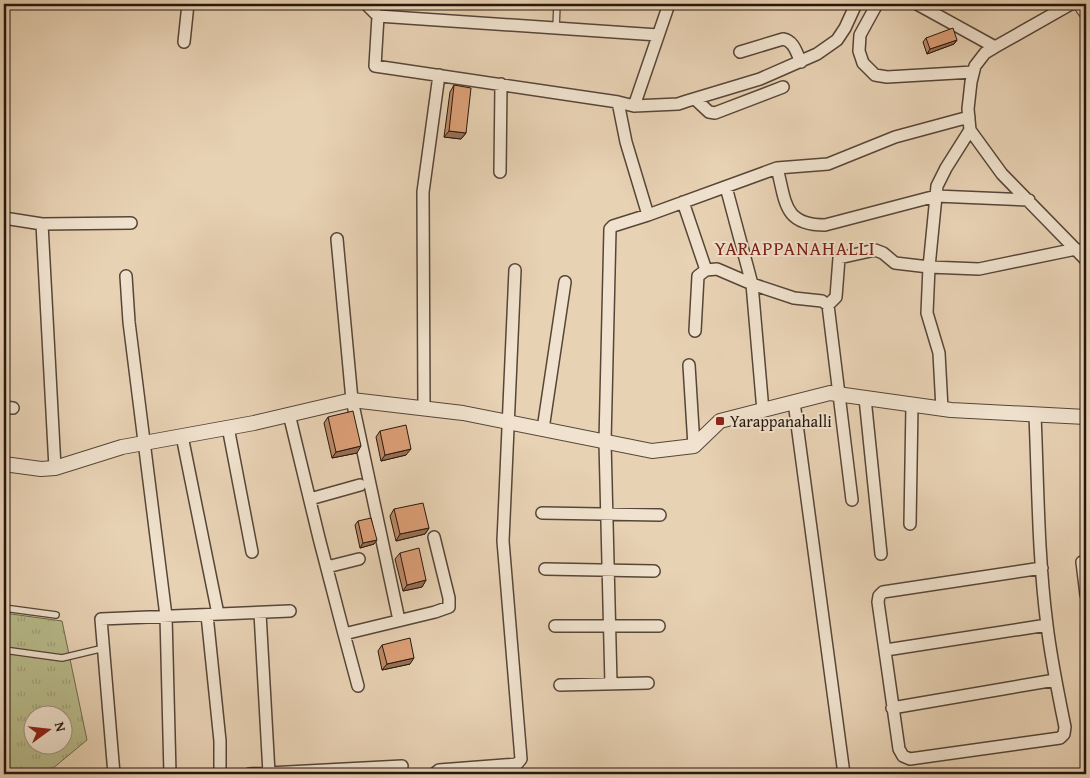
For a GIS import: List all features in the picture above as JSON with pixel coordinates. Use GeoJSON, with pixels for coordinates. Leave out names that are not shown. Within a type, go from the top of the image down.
{"type":"FeatureCollection","features":[{"type":"Feature","properties":{"kind":"street"},"geometry":{"type":"LineString","coordinates":[[184,42],[188,4]]}},
{"type":"Feature","properties":{"kind":"street"},"geometry":{"type":"LineString","coordinates":[[366,4],[378,16],[658,35]]}},
{"type":"Feature","properties":{"kind":"street"},"geometry":{"type":"LineString","coordinates":[[634,106],[669,4]]}},
{"type":"Feature","properties":{"kind":"street"},"geometry":{"type":"LineString","coordinates":[[378,16],[375,66],[618,102],[634,106],[678,104],[760,79],[800,62],[817,54],[837,40],[856,4]]}},
{"type":"Feature","properties":{"kind":"street"},"geometry":{"type":"LineString","coordinates":[[877,4],[860,35],[859,51],[863,63],[875,74],[887,77],[974,72]]}},
{"type":"Feature","properties":{"kind":"street"},"geometry":{"type":"LineString","coordinates":[[917,4],[995,47]]}},
{"type":"Feature","properties":{"kind":"street"},"geometry":{"type":"LineString","coordinates":[[1071,4],[985,53],[975,66],[970,82],[969,116],[970,130],[1002,174],[1086,260]]}},
{"type":"Feature","properties":{"kind":"street"},"geometry":{"type":"LineString","coordinates":[[740,52],[783,39],[789,40],[800,62]]}},
{"type":"Feature","properties":{"kind":"street"},"geometry":{"type":"LineString","coordinates":[[424,409],[423,192],[439,75]]}},
{"type":"Feature","properties":{"kind":"street"},"geometry":{"type":"LineString","coordinates":[[500,172],[501,84]]}},
{"type":"Feature","properties":{"kind":"street"},"geometry":{"type":"LineString","coordinates":[[695,99],[709,112],[715,113],[783,87]]}},
{"type":"Feature","properties":{"kind":"street"},"geometry":{"type":"LineString","coordinates":[[618,102],[626,142],[648,215]]}},
{"type":"Feature","properties":{"kind":"street"},"geometry":{"type":"LineString","coordinates":[[612,684],[605,442],[609,235],[613,226],[777,168],[828,164],[895,137],[969,116]]}},
{"type":"Feature","properties":{"kind":"street"},"geometry":{"type":"LineString","coordinates":[[942,409],[939,353],[927,313],[929,267],[937,186],[970,130]]}},
{"type":"Feature","properties":{"kind":"street"},"geometry":{"type":"LineString","coordinates":[[777,168],[789,212],[810,225],[825,224],[936,196],[1028,200]]}},
{"type":"Feature","properties":{"kind":"street"},"geometry":{"type":"LineString","coordinates":[[726,187],[752,284],[762,410]]}},
{"type":"Feature","properties":{"kind":"street"},"geometry":{"type":"LineString","coordinates":[[683,202],[706,270]]}},
{"type":"Feature","properties":{"kind":"street"},"geometry":{"type":"LineString","coordinates":[[4,218],[42,224],[131,223]]}},
{"type":"Feature","properties":{"kind":"street"},"geometry":{"type":"LineString","coordinates":[[42,224],[55,468]]}},
{"type":"Feature","properties":{"kind":"street"},"geometry":{"type":"LineString","coordinates":[[337,239],[352,400],[399,620]]}},
{"type":"Feature","properties":{"kind":"street"},"geometry":{"type":"LineString","coordinates":[[828,304],[836,297],[839,258],[875,250],[884,253],[895,263],[929,267],[979,268],[1076,249]]}},
{"type":"Feature","properties":{"kind":"street"},"geometry":{"type":"LineString","coordinates":[[695,332],[698,276],[706,270],[717,269],[752,284],[794,298],[822,301],[828,304]]}},
{"type":"Feature","properties":{"kind":"street"},"geometry":{"type":"LineString","coordinates":[[434,774],[438,770],[484,770],[517,764],[521,759],[503,540],[514,270]]}},
{"type":"Feature","properties":{"kind":"street"},"geometry":{"type":"LineString","coordinates":[[126,276],[144,443],[166,616],[170,774]]}},
{"type":"Feature","properties":{"kind":"street"},"geometry":{"type":"LineString","coordinates":[[543,429],[565,282]]}},
{"type":"Feature","properties":{"kind":"street"},"geometry":{"type":"LineString","coordinates":[[828,304],[852,500]]}},
{"type":"Feature","properties":{"kind":"street"},"geometry":{"type":"LineString","coordinates":[[690,365],[694,446]]}},
{"type":"Feature","properties":{"kind":"street"},"geometry":{"type":"LineString","coordinates":[[4,464],[41,469],[55,468],[122,447],[228,428],[352,400],[463,413],[652,451],[694,446],[720,421],[830,393],[942,409],[1086,417]]}},
{"type":"Feature","properties":{"kind":"street"},"geometry":{"type":"LineString","coordinates":[[865,398],[881,554]]}},
{"type":"Feature","properties":{"kind":"street"},"geometry":{"type":"LineString","coordinates":[[794,402],[844,774]]}},
{"type":"Feature","properties":{"kind":"street"},"geometry":{"type":"LineString","coordinates":[[910,524],[912,405]]}},
{"type":"Feature","properties":{"kind":"street"},"geometry":{"type":"LineString","coordinates":[[288,414],[358,686]]}},
{"type":"Feature","properties":{"kind":"street"},"geometry":{"type":"LineString","coordinates":[[1035,415],[1042,568],[1047,625],[1055,680],[1065,727],[1064,734],[1060,738],[910,759],[903,756],[899,749],[892,708],[886,650],[878,602],[879,596],[882,592],[1042,568]]}},
{"type":"Feature","properties":{"kind":"street"},"geometry":{"type":"LineString","coordinates":[[228,428],[252,552]]}},
{"type":"Feature","properties":{"kind":"street"},"geometry":{"type":"LineString","coordinates":[[182,436],[213,614],[220,774]]}},
{"type":"Feature","properties":{"kind":"street"},"geometry":{"type":"LineString","coordinates":[[310,500],[360,485]]}},
{"type":"Feature","properties":{"kind":"street"},"geometry":{"type":"LineString","coordinates":[[542,514],[660,515]]}},
{"type":"Feature","properties":{"kind":"street"},"geometry":{"type":"LineString","coordinates":[[344,634],[441,610],[449,606],[449,598],[434,537]]}},
{"type":"Feature","properties":{"kind":"street"},"geometry":{"type":"LineString","coordinates":[[327,567],[359,559]]}},
{"type":"Feature","properties":{"kind":"street"},"geometry":{"type":"LineString","coordinates":[[1086,561],[1082,562],[1086,595]]}},
{"type":"Feature","properties":{"kind":"street"},"geometry":{"type":"LineString","coordinates":[[545,569],[654,570]]}},
{"type":"Feature","properties":{"kind":"street"},"geometry":{"type":"LineString","coordinates":[[114,774],[102,619],[290,611]]}},
{"type":"Feature","properties":{"kind":"street"},"geometry":{"type":"LineString","coordinates":[[260,612],[269,773]]}},
{"type":"Feature","properties":{"kind":"street"},"geometry":{"type":"LineString","coordinates":[[886,650],[1047,625]]}},
{"type":"Feature","properties":{"kind":"street"},"geometry":{"type":"LineString","coordinates":[[555,626],[659,626]]}},
{"type":"Feature","properties":{"kind":"street"},"geometry":{"type":"LineString","coordinates":[[892,708],[1055,680]]}},
{"type":"Feature","properties":{"kind":"street"},"geometry":{"type":"LineString","coordinates":[[560,685],[648,683]]}},
{"type":"Feature","properties":{"kind":"street"},"geometry":{"type":"LineString","coordinates":[[249,774],[402,766]]}},
{"type":"Feature","properties":{"kind":"lane"},"geometry":{"type":"LineString","coordinates":[[556,29],[557,4]]}},
{"type":"Feature","properties":{"kind":"lane"},"geometry":{"type":"LineString","coordinates":[[1075,4],[1086,19]]}},
{"type":"Feature","properties":{"kind":"lane"},"geometry":{"type":"LineString","coordinates":[[4,608],[56,614]]}},
{"type":"Feature","properties":{"kind":"lane"},"geometry":{"type":"LineString","coordinates":[[4,650],[62,658],[104,648]]}},
{"type":"Feature","properties":{"kind":"green space"},"geometry":{"type":"Polygon","coordinates":[[[4,613],[62,621],[87,740],[72,752],[72,706],[22,706],[22,756],[68,756],[46,774],[4,774],[4,613]]]}},
{"type":"Feature","properties":{"kind":"building"},"geometry":{"type":"Polygon","coordinates":[[[953,28],[957,40],[930,49],[926,38],[953,28]]]}},
{"type":"Feature","properties":{"kind":"building"},"geometry":{"type":"Polygon","coordinates":[[[454,85],[471,88],[466,133],[449,131],[454,85]]]}},
{"type":"Feature","properties":{"kind":"building"},"geometry":{"type":"Polygon","coordinates":[[[353,411],[361,446],[336,452],[328,417],[353,411]]]}},
{"type":"Feature","properties":{"kind":"building"},"geometry":{"type":"Polygon","coordinates":[[[406,425],[411,449],[385,455],[380,431],[406,425]]]}},
{"type":"Feature","properties":{"kind":"building"},"geometry":{"type":"Polygon","coordinates":[[[423,503],[429,528],[400,534],[394,509],[423,503]]]}},
{"type":"Feature","properties":{"kind":"building"},"geometry":{"type":"Polygon","coordinates":[[[371,518],[377,540],[363,543],[358,521],[371,518]]]}},
{"type":"Feature","properties":{"kind":"building"},"geometry":{"type":"Polygon","coordinates":[[[419,548],[426,580],[407,585],[400,553],[419,548]]]}},
{"type":"Feature","properties":{"kind":"building"},"geometry":{"type":"Polygon","coordinates":[[[410,638],[414,658],[387,664],[382,645],[410,638]]]}},
{"type":"Feature","properties":{"kind":"place","name":"Yarappanahalli"},"geometry":{"type":"Point","coordinates":[720,421]}},
{"type":"Feature","properties":{"kind":"district","name":"YARAPPANAHALLI"},"geometry":{"type":"Point","coordinates":[795,248]}}]}
